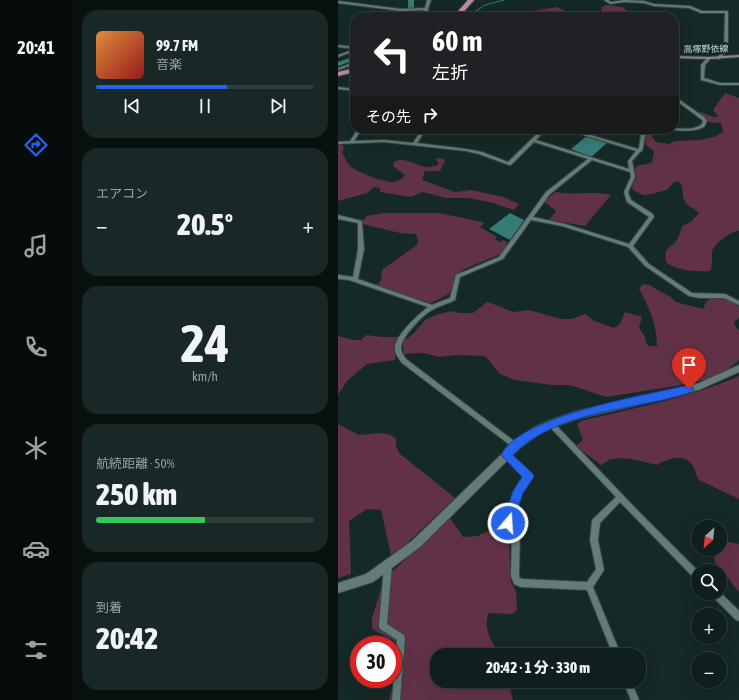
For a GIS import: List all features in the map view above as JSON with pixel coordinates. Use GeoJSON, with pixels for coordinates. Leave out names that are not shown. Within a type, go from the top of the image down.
{"type":"FeatureCollection","features":[{"type":"Feature","properties":{"kind":"main road"},"geometry":{"type":"LineString","coordinates":[[460,12],[471,0]]}},
{"type":"Feature","properties":{"kind":"main road","name":"高塚野依線"},"geometry":{"type":"LineString","coordinates":[[679,57],[719,58],[739,56]]}},
{"type":"Feature","properties":{"kind":"main road"},"geometry":{"type":"LineString","coordinates":[[338,74],[350,71]]}},
{"type":"Feature","properties":{"kind":"street"},"geometry":{"type":"LineString","coordinates":[[426,12],[425,9],[429,0]]}},
{"type":"Feature","properties":{"kind":"street"},"geometry":{"type":"LineString","coordinates":[[606,0],[610,3],[624,1],[644,2],[654,5],[690,7],[701,12],[727,12],[726,49],[719,58]]}},
{"type":"Feature","properties":{"kind":"street"},"geometry":{"type":"LineString","coordinates":[[338,2],[349,2],[402,10],[425,9]]}},
{"type":"Feature","properties":{"kind":"street"},"geometry":{"type":"LineString","coordinates":[[338,46],[350,48]]}},
{"type":"Feature","properties":{"kind":"street"},"geometry":{"type":"LineString","coordinates":[[338,56],[350,51]]}},
{"type":"Feature","properties":{"kind":"street"},"geometry":{"type":"LineString","coordinates":[[709,58],[703,65],[702,79],[720,84],[739,84]]}},
{"type":"Feature","properties":{"kind":"street"},"geometry":{"type":"LineString","coordinates":[[338,69],[350,65]]}},
{"type":"Feature","properties":{"kind":"street"},"geometry":{"type":"LineString","coordinates":[[338,88],[350,89]]}},
{"type":"Feature","properties":{"kind":"street"},"geometry":{"type":"LineString","coordinates":[[679,101],[705,121],[703,126],[696,129],[679,129]]}},
{"type":"Feature","properties":{"kind":"street"},"geometry":{"type":"LineString","coordinates":[[351,143],[357,134]]}},
{"type":"Feature","properties":{"kind":"street"},"geometry":{"type":"LineString","coordinates":[[414,144],[421,134]]}},
{"type":"Feature","properties":{"kind":"street"},"geometry":{"type":"LineString","coordinates":[[338,143],[384,141],[466,150],[480,153],[509,164],[539,134]]}},
{"type":"Feature","properties":{"kind":"street"},"geometry":{"type":"LineString","coordinates":[[630,246],[652,217],[629,201],[626,192],[632,177],[630,161],[640,151],[643,134]]}},
{"type":"Feature","properties":{"kind":"street"},"geometry":{"type":"LineString","coordinates":[[585,135],[640,151]]}},
{"type":"Feature","properties":{"kind":"street"},"geometry":{"type":"LineString","coordinates":[[532,140],[632,171]]}},
{"type":"Feature","properties":{"kind":"street"},"geometry":{"type":"LineString","coordinates":[[516,446],[404,361],[400,355],[398,346],[400,339],[421,316],[433,307],[453,299],[458,276],[501,258],[548,193],[591,159]]}},
{"type":"Feature","properties":{"kind":"street"},"geometry":{"type":"LineString","coordinates":[[338,218],[360,222],[361,250],[356,278],[354,280]]}},
{"type":"Feature","properties":{"kind":"street"},"geometry":{"type":"LineString","coordinates":[[529,218],[563,225],[630,246],[647,265],[691,295],[725,296],[739,303]]}},
{"type":"Feature","properties":{"kind":"street"},"geometry":{"type":"LineString","coordinates":[[338,277],[354,280],[433,307]]}},
{"type":"Feature","properties":{"kind":"street"},"geometry":{"type":"LineString","coordinates":[[338,588],[369,578],[416,544],[506,455],[536,431],[551,424],[577,416],[701,386],[739,368]]}},
{"type":"Feature","properties":{"kind":"street"},"geometry":{"type":"LineString","coordinates":[[551,424],[691,569]]}},
{"type":"Feature","properties":{"kind":"street"},"geometry":{"type":"LineString","coordinates":[[506,455],[529,477],[519,491],[508,523],[516,529],[516,581],[521,583],[589,586]]}},
{"type":"Feature","properties":{"kind":"street"},"geometry":{"type":"LineString","coordinates":[[589,586],[600,570],[594,540],[596,521],[621,497]]}},
{"type":"Feature","properties":{"kind":"street"},"geometry":{"type":"LineString","coordinates":[[388,565],[383,626],[401,638],[396,700]]}},
{"type":"Feature","properties":{"kind":"street"},"geometry":{"type":"LineString","coordinates":[[589,586],[614,648]]}},
{"type":"Feature","properties":{"kind":"street"},"geometry":{"type":"LineString","coordinates":[[722,600],[739,617]]}},
{"type":"Feature","properties":{"kind":"street"},"geometry":{"type":"LineString","coordinates":[[630,688],[635,700]]}},
{"type":"Feature","properties":{"kind":"shaded area"},"geometry":{"type":"Polygon","coordinates":[[[606,5],[623,7],[628,12],[602,12],[601,8],[606,5]]]}},
{"type":"Feature","properties":{"kind":"shaded area"},"geometry":{"type":"Polygon","coordinates":[[[557,7],[565,11],[579,12],[528,12],[557,7]]]}},
{"type":"Feature","properties":{"kind":"shaded area"},"geometry":{"type":"Polygon","coordinates":[[[725,93],[739,98],[739,230],[723,238],[716,245],[712,252],[710,271],[693,271],[675,267],[666,262],[666,251],[677,239],[682,226],[691,222],[699,213],[685,202],[680,183],[678,181],[673,183],[667,190],[647,195],[643,195],[633,190],[632,185],[637,177],[634,172],[635,168],[637,166],[652,162],[654,151],[646,143],[645,135],[652,134],[652,137],[656,142],[669,144],[675,141],[700,140],[714,137],[723,132],[721,123],[707,122],[698,112],[717,117],[718,116],[713,110],[725,93]]]}},
{"type":"Feature","properties":{"kind":"shaded area"},"geometry":{"type":"Polygon","coordinates":[[[338,145],[342,145],[344,148],[342,153],[350,166],[377,179],[392,182],[398,181],[402,178],[405,175],[393,166],[394,162],[399,160],[429,167],[439,164],[436,159],[437,158],[444,159],[445,161],[440,171],[425,171],[422,180],[455,192],[471,190],[503,197],[519,204],[514,210],[493,203],[469,198],[446,198],[423,192],[411,197],[380,192],[380,188],[374,187],[367,193],[338,201],[338,145]]]}},
{"type":"Feature","properties":{"kind":"shaded area"},"geometry":{"type":"Polygon","coordinates":[[[556,192],[597,193],[611,195],[585,226],[549,220],[556,211],[544,201],[556,192]]]}},
{"type":"Feature","properties":{"kind":"shaded area"},"geometry":{"type":"Polygon","coordinates":[[[384,213],[439,213],[482,222],[484,223],[480,227],[497,237],[495,239],[500,242],[503,240],[507,242],[503,253],[462,270],[449,294],[431,303],[376,287],[382,279],[381,274],[383,269],[417,245],[418,242],[415,234],[400,233],[362,224],[361,222],[367,216],[384,213]]]}},
{"type":"Feature","properties":{"kind":"shaded area"},"geometry":{"type":"Polygon","coordinates":[[[645,284],[652,286],[671,297],[676,302],[703,309],[706,302],[711,298],[726,299],[739,305],[739,318],[734,322],[739,330],[739,360],[719,377],[606,397],[570,385],[552,385],[515,380],[500,374],[485,356],[456,355],[439,357],[424,353],[404,354],[402,342],[413,334],[425,320],[451,311],[473,313],[487,302],[513,312],[529,310],[561,319],[571,319],[585,314],[594,321],[614,328],[620,324],[625,312],[642,317],[639,328],[645,337],[646,343],[649,346],[657,346],[656,331],[652,316],[639,289],[645,284]]]}},
{"type":"Feature","properties":{"kind":"shaded area"},"geometry":{"type":"Polygon","coordinates":[[[366,335],[398,337],[395,360],[367,364],[347,381],[338,395],[338,336],[353,340],[361,340],[366,335]]]}},
{"type":"Feature","properties":{"kind":"shaded area"},"geometry":{"type":"Polygon","coordinates":[[[739,376],[739,499],[699,480],[691,463],[682,458],[667,460],[657,465],[617,458],[611,459],[601,465],[576,446],[583,440],[577,424],[581,421],[681,396],[720,384],[739,376]]]}},
{"type":"Feature","properties":{"kind":"shaded area"},"geometry":{"type":"Polygon","coordinates":[[[338,424],[359,435],[378,433],[388,434],[396,438],[396,446],[399,453],[455,498],[405,545],[391,555],[381,510],[367,509],[349,521],[351,574],[338,578],[338,424]]]}},
{"type":"Feature","properties":{"kind":"shaded area"},"geometry":{"type":"Polygon","coordinates":[[[450,518],[463,537],[478,536],[502,524],[506,525],[510,530],[509,545],[511,582],[516,592],[517,610],[512,614],[489,613],[487,619],[487,629],[496,648],[430,648],[430,688],[510,688],[513,700],[389,700],[392,688],[402,688],[402,653],[404,646],[402,645],[402,636],[385,636],[372,629],[372,618],[384,579],[450,518]]]}},
{"type":"Feature","properties":{"kind":"shaded area"},"geometry":{"type":"Polygon","coordinates":[[[727,541],[739,544],[739,592],[727,577],[727,564],[717,564],[714,557],[727,556],[727,541]]]}},
{"type":"Feature","properties":{"kind":"water"},"geometry":{"type":"Polygon","coordinates":[[[587,136],[607,143],[591,157],[571,149],[587,136]]]}},
{"type":"Feature","properties":{"kind":"water"},"geometry":{"type":"Polygon","coordinates":[[[510,213],[524,220],[510,240],[489,229],[510,213]]]}},
{"type":"Feature","properties":{"kind":"waterway"},"geometry":{"type":"LineString","coordinates":[[411,0],[411,12]]}},
{"type":"Feature","properties":{"kind":"waterway"},"geometry":{"type":"LineString","coordinates":[[475,12],[485,5],[504,0]]}},
{"type":"Feature","properties":{"kind":"waterway"},"geometry":{"type":"LineString","coordinates":[[338,64],[350,60]]}},
{"type":"Feature","properties":{"kind":"route"},"geometry":{"type":"LineString","coordinates":[[508,523],[511,510],[519,491],[529,477],[506,455],[536,431],[551,424],[577,416],[689,389]]}}]}
